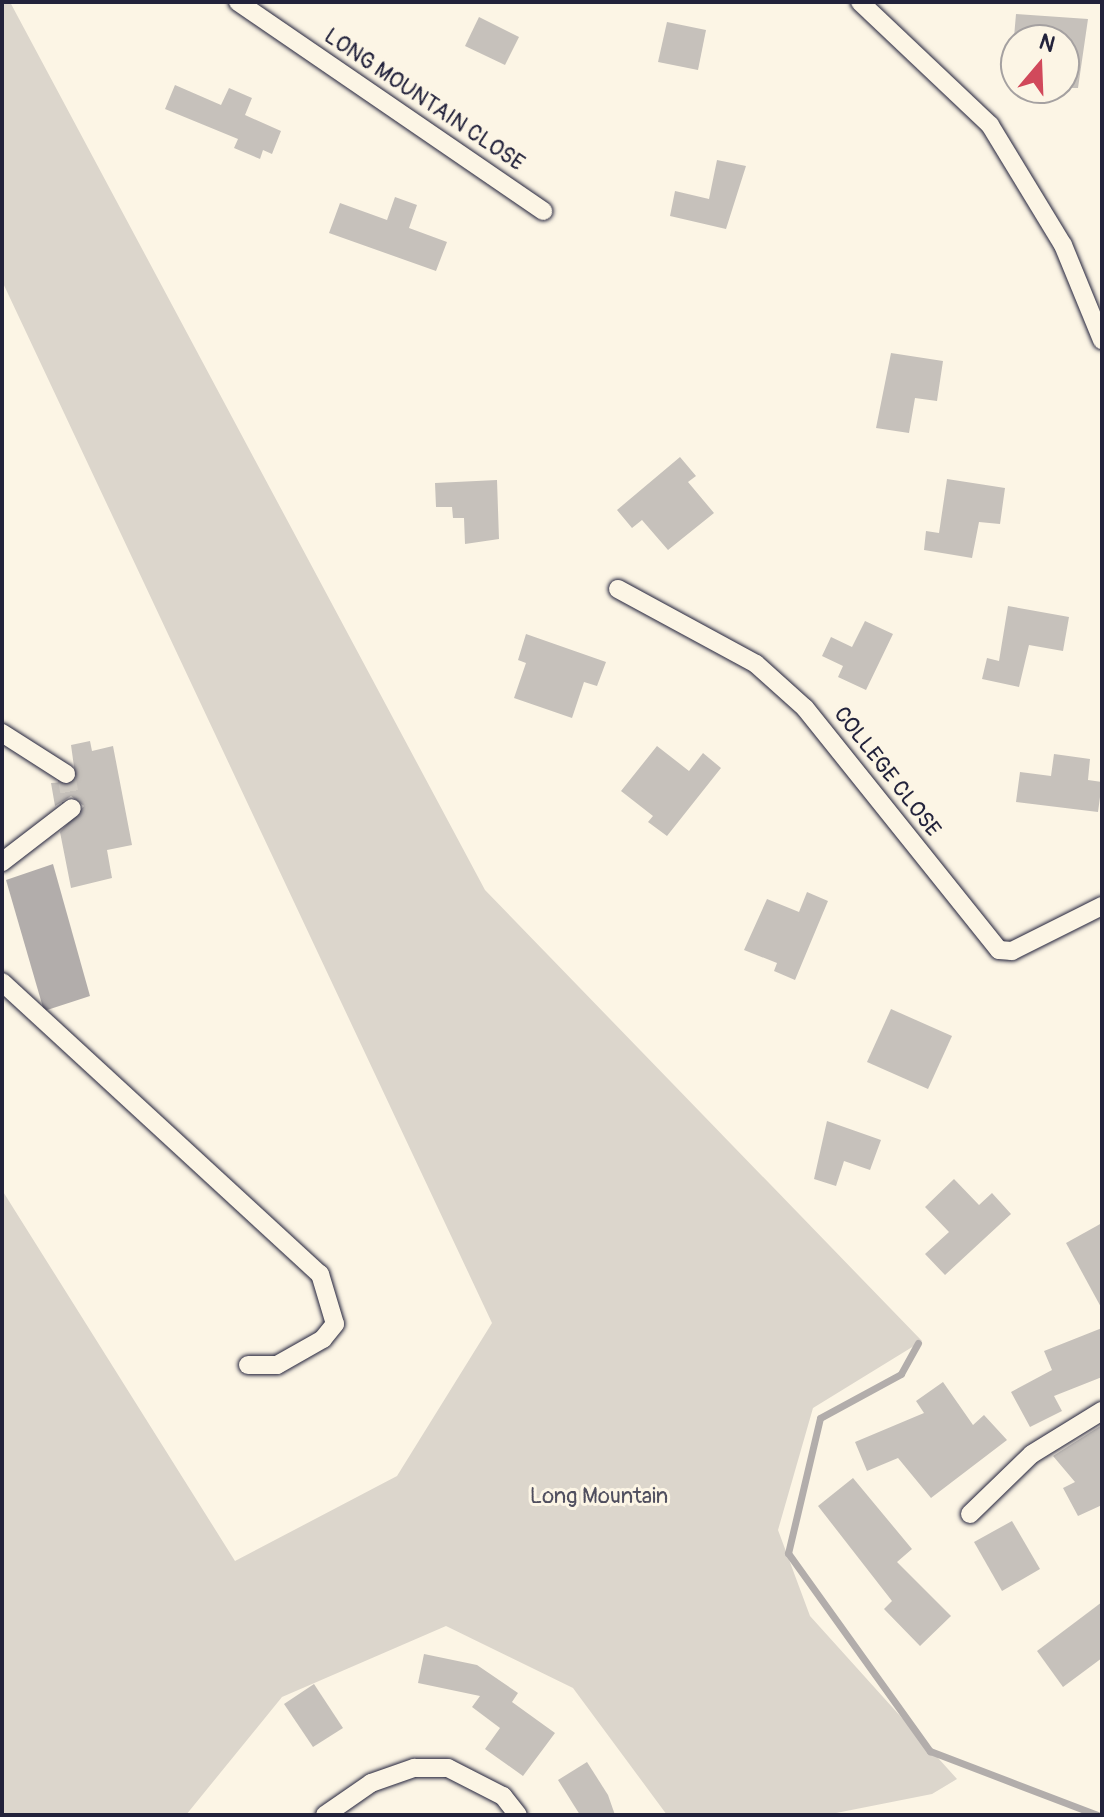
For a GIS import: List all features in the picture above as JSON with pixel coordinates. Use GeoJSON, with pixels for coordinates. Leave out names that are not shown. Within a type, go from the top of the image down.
{"type":"FeatureCollection","features":[{"type":"Feature","properties":{"kind":"street","name":"LONG MOUNTAIN CLOSE"},"geometry":{"type":"LineString","coordinates":[[238,2],[543,211]]}},
{"type":"Feature","properties":{"kind":"street"},"geometry":{"type":"LineString","coordinates":[[860,2],[990,125],[1063,245],[1102,340]]}},
{"type":"Feature","properties":{"kind":"street","name":"COLLEGE CLOSE"},"geometry":{"type":"LineString","coordinates":[[618,589],[756,664],[805,708],[999,950],[1012,951],[1102,906]]}},
{"type":"Feature","properties":{"kind":"street"},"geometry":{"type":"LineString","coordinates":[[2,733],[66,774]]}},
{"type":"Feature","properties":{"kind":"street"},"geometry":{"type":"LineString","coordinates":[[2,862],[72,808]]}},
{"type":"Feature","properties":{"kind":"street"},"geometry":{"type":"LineString","coordinates":[[2,982],[320,1274],[332,1298],[335,1324],[323,1339],[277,1365],[248,1365]]}},
{"type":"Feature","properties":{"kind":"street"},"geometry":{"type":"LineString","coordinates":[[970,1514],[1032,1454],[1102,1411]]}},
{"type":"Feature","properties":{"kind":"street"},"geometry":{"type":"LineString","coordinates":[[325,1815],[371,1783],[414,1768],[448,1768],[503,1796],[518,1815]]}},
{"type":"Feature","properties":{"kind":"green space","name":"Long Mountain"},"geometry":{"type":"Polygon","coordinates":[[[2,2],[10,2],[485,890],[922,1341],[813,1408],[778,1530],[810,1616],[957,1779],[932,1794],[826,1815],[667,1815],[573,1688],[446,1626],[282,1697],[186,1815],[2,1815],[2,1190],[235,1561],[397,1476],[492,1323],[2,281],[2,2]]]}},
{"type":"Feature","properties":{"kind":"shaded area"},"geometry":{"type":"Polygon","coordinates":[[[53,864],[90,996],[44,1011],[6,880],[53,864]]]}},
{"type":"Feature","properties":{"kind":"building"},"geometry":{"type":"Polygon","coordinates":[[[1016,14],[1088,19],[1080,74],[1080,24],[1015,24],[1016,14]]]}},
{"type":"Feature","properties":{"kind":"building"},"geometry":{"type":"Polygon","coordinates":[[[479,17],[519,37],[505,65],[465,46],[479,17]]]}},
{"type":"Feature","properties":{"kind":"building"},"geometry":{"type":"Polygon","coordinates":[[[667,22],[706,30],[698,70],[658,62],[667,22]]]}},
{"type":"Feature","properties":{"kind":"building"},"geometry":{"type":"Polygon","coordinates":[[[175,85],[221,105],[229,88],[252,98],[245,115],[281,131],[272,154],[263,150],[260,159],[234,148],[238,139],[165,109],[175,85]]]}},
{"type":"Feature","properties":{"kind":"building"},"geometry":{"type":"Polygon","coordinates":[[[717,160],[746,166],[726,229],[670,216],[675,191],[709,199],[717,160]]]}},
{"type":"Feature","properties":{"kind":"building"},"geometry":{"type":"Polygon","coordinates":[[[395,197],[417,205],[409,228],[447,242],[436,271],[329,233],[340,203],[387,220],[395,197]]]}},
{"type":"Feature","properties":{"kind":"building"},"geometry":{"type":"Polygon","coordinates":[[[891,353],[943,361],[937,401],[915,398],[909,433],[876,428],[891,353]]]}},
{"type":"Feature","properties":{"kind":"building"},"geometry":{"type":"Polygon","coordinates":[[[680,457],[696,476],[688,482],[714,513],[668,550],[642,520],[632,528],[617,510],[680,457]]]}},
{"type":"Feature","properties":{"kind":"building"},"geometry":{"type":"Polygon","coordinates":[[[947,479],[1005,488],[1000,524],[979,522],[972,558],[924,550],[926,531],[939,533],[947,479]]]}},
{"type":"Feature","properties":{"kind":"building"},"geometry":{"type":"Polygon","coordinates":[[[497,480],[499,539],[465,544],[464,518],[453,518],[452,507],[436,507],[435,483],[497,480]]]}},
{"type":"Feature","properties":{"kind":"building"},"geometry":{"type":"Polygon","coordinates":[[[1008,606],[1069,617],[1063,651],[1029,645],[1019,687],[982,679],[987,658],[999,661],[1008,606]]]}},
{"type":"Feature","properties":{"kind":"building"},"geometry":{"type":"Polygon","coordinates":[[[865,621],[893,634],[866,690],[838,677],[843,666],[822,656],[831,637],[852,647],[865,621]]]}},
{"type":"Feature","properties":{"kind":"building"},"geometry":{"type":"Polygon","coordinates":[[[526,634],[606,662],[597,686],[584,682],[572,718],[514,698],[526,663],[518,660],[526,634]]]}},
{"type":"Feature","properties":{"kind":"building"},"geometry":{"type":"Polygon","coordinates":[[[90,741],[92,751],[113,746],[132,845],[107,850],[112,878],[71,888],[60,832],[84,806],[71,796],[55,806],[51,783],[76,781],[71,745],[90,741]]]}},
{"type":"Feature","properties":{"kind":"building"},"geometry":{"type":"Polygon","coordinates":[[[657,746],[689,771],[703,753],[721,768],[667,836],[648,822],[653,816],[621,791],[657,746]]]}},
{"type":"Feature","properties":{"kind":"building"},"geometry":{"type":"Polygon","coordinates":[[[1054,754],[1090,759],[1088,780],[1102,782],[1098,812],[1016,802],[1020,772],[1051,776],[1054,754]]]}},
{"type":"Feature","properties":{"kind":"building"},"geometry":{"type":"Polygon","coordinates":[[[807,892],[828,901],[795,980],[774,971],[777,963],[744,950],[767,899],[799,912],[807,892]]]}},
{"type":"Feature","properties":{"kind":"building"},"geometry":{"type":"Polygon","coordinates":[[[891,1009],[952,1036],[928,1089],[867,1062],[891,1009]]]}},
{"type":"Feature","properties":{"kind":"building"},"geometry":{"type":"Polygon","coordinates":[[[827,1121],[881,1140],[870,1170],[844,1161],[836,1186],[814,1179],[827,1121]]]}},
{"type":"Feature","properties":{"kind":"building"},"geometry":{"type":"Polygon","coordinates":[[[954,1179],[979,1205],[992,1193],[1011,1214],[945,1275],[925,1254],[949,1232],[925,1207],[954,1179]]]}},
{"type":"Feature","properties":{"kind":"building"},"geometry":{"type":"Polygon","coordinates":[[[1102,1223],[1102,1309],[1066,1243],[1102,1223]]]}},
{"type":"Feature","properties":{"kind":"building"},"geometry":{"type":"Polygon","coordinates":[[[1102,1328],[1102,1377],[1054,1396],[1062,1411],[1030,1427],[1011,1392],[1052,1370],[1044,1351],[1102,1328]]]}},
{"type":"Feature","properties":{"kind":"building"},"geometry":{"type":"Polygon","coordinates":[[[943,1382],[973,1425],[984,1415],[1007,1440],[931,1498],[898,1458],[867,1471],[855,1442],[924,1413],[916,1401],[943,1382]]]}},
{"type":"Feature","properties":{"kind":"building"},"geometry":{"type":"Polygon","coordinates":[[[1102,1425],[1102,1505],[1078,1516],[1063,1488],[1075,1482],[1053,1456],[1102,1425]]]}},
{"type":"Feature","properties":{"kind":"building"},"geometry":{"type":"Polygon","coordinates":[[[853,1478],[912,1549],[897,1562],[951,1616],[920,1646],[884,1609],[892,1601],[818,1506],[853,1478]]]}},
{"type":"Feature","properties":{"kind":"building"},"geometry":{"type":"Polygon","coordinates":[[[1012,1521],[1040,1569],[1002,1591],[974,1542],[1012,1521]]]}},
{"type":"Feature","properties":{"kind":"building"},"geometry":{"type":"Polygon","coordinates":[[[1102,1602],[1102,1658],[1063,1687],[1037,1651],[1102,1602]]]}},
{"type":"Feature","properties":{"kind":"building"},"geometry":{"type":"Polygon","coordinates":[[[424,1654],[477,1665],[518,1693],[512,1702],[555,1733],[523,1776],[485,1749],[500,1728],[472,1707],[480,1696],[418,1683],[424,1654]]]}},
{"type":"Feature","properties":{"kind":"building"},"geometry":{"type":"Polygon","coordinates":[[[314,1684],[343,1728],[313,1747],[284,1704],[314,1684]]]}},
{"type":"Feature","properties":{"kind":"building"},"geometry":{"type":"Polygon","coordinates":[[[587,1762],[608,1795],[615,1815],[580,1815],[558,1780],[587,1762]]]}},
{"type":"Feature","properties":{"kind":"waterway"},"geometry":{"type":"LineString","coordinates":[[918,1343],[901,1374],[820,1418],[788,1553],[930,1751],[1098,1815]]}},
{"type":"Feature","properties":{"kind":"tunnel"},"geometry":{"type":"LineString","coordinates":[[66,774],[72,808]]}}]}
